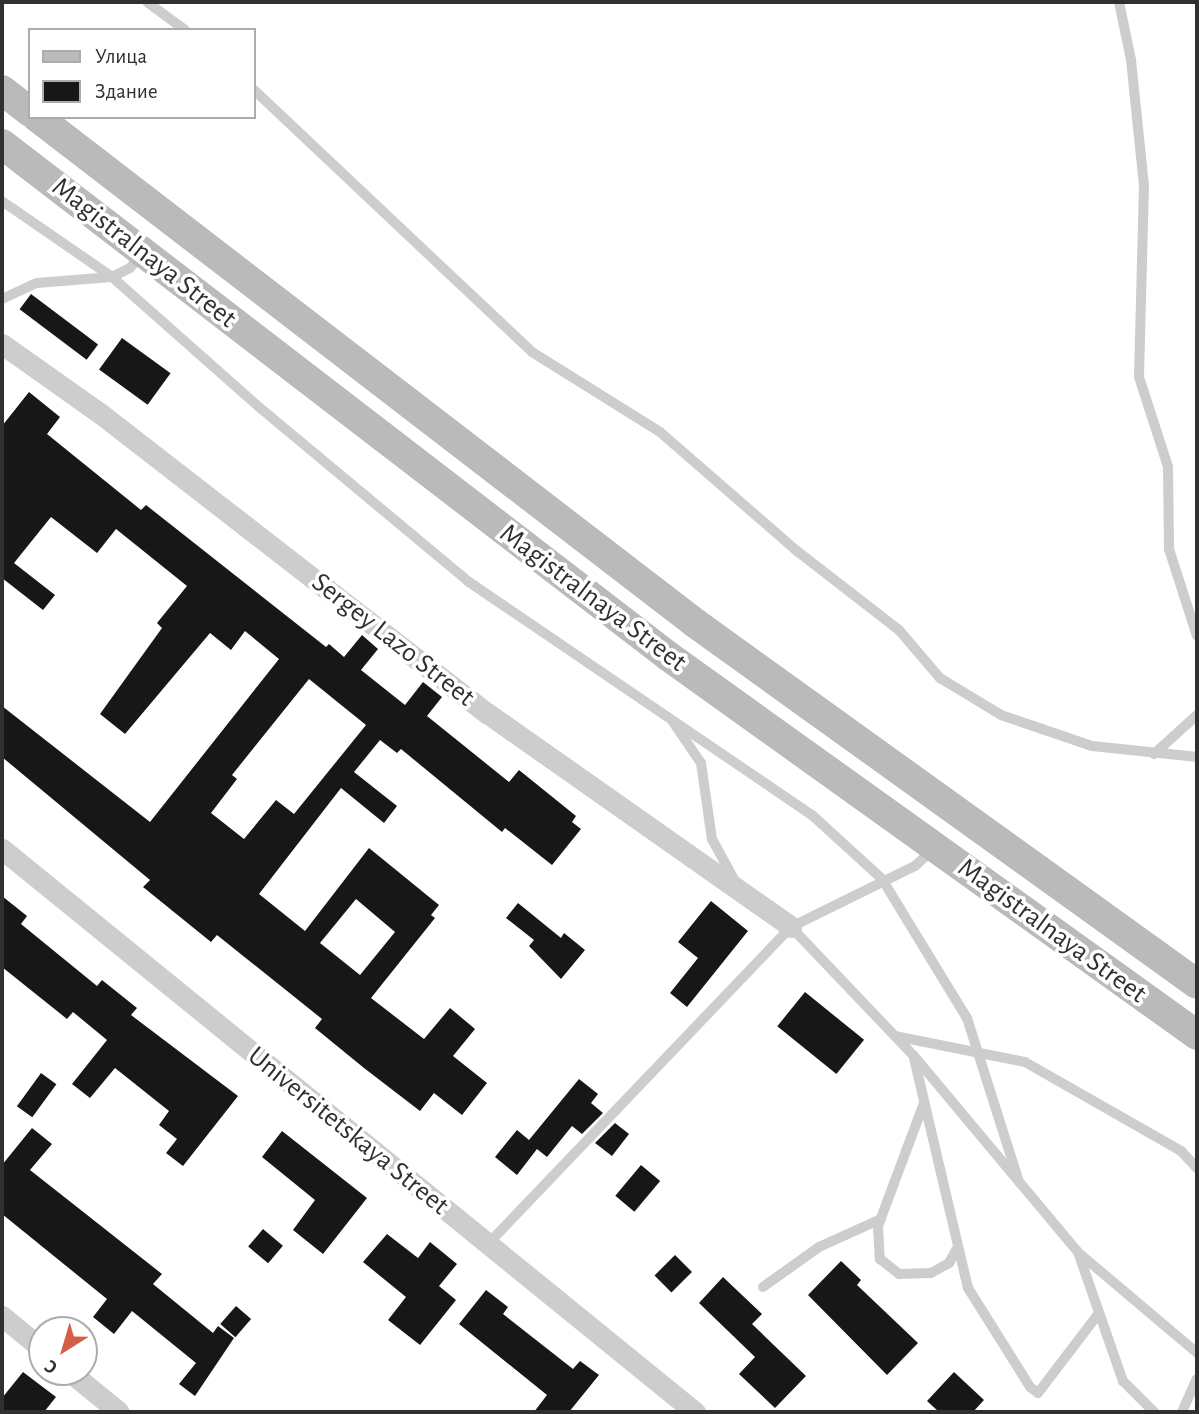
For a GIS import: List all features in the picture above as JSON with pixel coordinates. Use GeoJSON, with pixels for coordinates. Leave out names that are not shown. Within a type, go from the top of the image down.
{"type":"FeatureCollection","features":[{"type":"Feature","properties":{"kind":"main road"},"geometry":{"type":"LineString","coordinates":[[2,90],[28,110]]}},
{"type":"Feature","properties":{"kind":"main road","name":"Magistralnaya Street"},"geometry":{"type":"LineString","coordinates":[[40,119],[695,622],[1197,984]]}},
{"type":"Feature","properties":{"kind":"main road","name":"Magistralnaya Street"},"geometry":{"type":"LineString","coordinates":[[2,144],[668,656],[1197,1035]]}},
{"type":"Feature","properties":{"kind":"street","name":"Sergey Lazo Street"},"geometry":{"type":"LineString","coordinates":[[2,344],[101,414],[487,713],[791,927]]}},
{"type":"Feature","properties":{"kind":"street","name":"Universitetskaya Street"},"geometry":{"type":"LineString","coordinates":[[2,849],[695,1412]]}},
{"type":"Feature","properties":{"kind":"street"},"geometry":{"type":"LineString","coordinates":[[2,1316],[28,1337]]}},
{"type":"Feature","properties":{"kind":"street"},"geometry":{"type":"LineString","coordinates":[[87,1386],[119,1412]]}},
{"type":"Feature","properties":{"kind":"lane"},"geometry":{"type":"LineString","coordinates":[[147,2],[182,28]]}},
{"type":"Feature","properties":{"kind":"lane"},"geometry":{"type":"LineString","coordinates":[[1119,2],[1131,60],[1144,185],[1139,377],[1168,467],[1169,549],[1197,636]]}},
{"type":"Feature","properties":{"kind":"lane"},"geometry":{"type":"LineString","coordinates":[[256,92],[532,352],[660,432],[797,551],[898,630],[940,678],[1001,715],[1092,746],[1197,757]]}},
{"type":"Feature","properties":{"kind":"lane"},"geometry":{"type":"LineString","coordinates":[[2,201],[112,276],[259,407],[469,582],[812,815],[882,879],[967,1018],[1019,1182]]}},
{"type":"Feature","properties":{"kind":"lane"},"geometry":{"type":"LineString","coordinates":[[2,299],[37,283],[112,276],[130,268],[143,252]]}},
{"type":"Feature","properties":{"kind":"lane"},"geometry":{"type":"LineString","coordinates":[[667,714],[701,762],[712,839],[740,891]]}},
{"type":"Feature","properties":{"kind":"lane"},"geometry":{"type":"LineString","coordinates":[[1154,754],[1197,715]]}},
{"type":"Feature","properties":{"kind":"lane"},"geometry":{"type":"LineString","coordinates":[[487,1244],[791,927],[882,879],[915,866],[935,848]]}},
{"type":"Feature","properties":{"kind":"lane"},"geometry":{"type":"LineString","coordinates":[[791,927],[914,1056],[1078,1252],[1197,1353]]}},
{"type":"Feature","properties":{"kind":"lane"},"geometry":{"type":"LineString","coordinates":[[895,1037],[1025,1062],[1181,1151],[1197,1168]]}},
{"type":"Feature","properties":{"kind":"lane"},"geometry":{"type":"LineString","coordinates":[[914,1056],[968,1288],[1038,1393],[1099,1312]]}},
{"type":"Feature","properties":{"kind":"lane"},"geometry":{"type":"LineString","coordinates":[[924,1103],[881,1219],[880,1259],[899,1274],[931,1273],[948,1263],[958,1247]]}},
{"type":"Feature","properties":{"kind":"lane"},"geometry":{"type":"LineString","coordinates":[[763,1287],[819,1247],[881,1219]]}},
{"type":"Feature","properties":{"kind":"lane"},"geometry":{"type":"LineString","coordinates":[[1078,1252],[1123,1381],[1154,1412]]}},
{"type":"Feature","properties":{"kind":"lane"},"geometry":{"type":"LineString","coordinates":[[1182,1412],[1197,1379]]}},
{"type":"Feature","properties":{"kind":"building"},"geometry":{"type":"Polygon","coordinates":[[[31,294],[98,345],[87,360],[20,309],[31,294]]]}},
{"type":"Feature","properties":{"kind":"building"},"geometry":{"type":"Polygon","coordinates":[[[122,338],[171,373],[148,405],[99,370],[122,338]]]}},
{"type":"Feature","properties":{"kind":"building"},"geometry":{"type":"Polygon","coordinates":[[[29,392],[60,417],[47,434],[141,510],[146,505],[326,647],[329,644],[344,657],[362,635],[378,649],[361,670],[405,705],[423,682],[442,697],[427,716],[509,782],[519,770],[576,816],[572,822],[581,829],[552,865],[505,828],[502,832],[401,749],[397,753],[380,740],[354,772],[397,806],[384,823],[341,788],[259,894],[305,931],[369,848],[439,905],[431,915],[435,918],[371,998],[424,1039],[450,1008],[475,1029],[453,1056],[487,1083],[462,1115],[434,1093],[420,1111],[364,1068],[315,1028],[322,1019],[217,935],[211,942],[143,887],[150,880],[2,757],[2,706],[150,822],[279,659],[245,631],[231,650],[210,633],[125,734],[100,714],[162,628],[157,623],[187,586],[116,529],[97,553],[51,517],[14,563],[55,595],[43,610],[2,578],[2,426],[29,392]],[[309,679],[232,775],[237,779],[211,813],[244,839],[276,800],[294,814],[366,725],[309,679]],[[356,899],[320,943],[360,975],[395,932],[356,899]]]}},
{"type":"Feature","properties":{"kind":"building"},"geometry":{"type":"Polygon","coordinates":[[[2,896],[27,916],[21,924],[97,986],[102,980],[137,1008],[131,1015],[238,1096],[183,1166],[166,1153],[177,1139],[159,1125],[169,1111],[115,1068],[90,1098],[72,1084],[107,1040],[73,1012],[67,1019],[2,967],[2,896]]]}},
{"type":"Feature","properties":{"kind":"building"},"geometry":{"type":"Polygon","coordinates":[[[711,901],[748,931],[687,1007],[670,993],[698,958],[678,942],[711,901]]]}},
{"type":"Feature","properties":{"kind":"building"},"geometry":{"type":"Polygon","coordinates":[[[518,903],[561,938],[564,933],[585,950],[561,979],[529,946],[534,940],[506,918],[518,903]]]}},
{"type":"Feature","properties":{"kind":"building"},"geometry":{"type":"Polygon","coordinates":[[[805,992],[864,1040],[836,1074],[777,1026],[805,992]]]}},
{"type":"Feature","properties":{"kind":"building"},"geometry":{"type":"Polygon","coordinates":[[[41,1073],[56,1084],[32,1117],[17,1106],[41,1073]]]}},
{"type":"Feature","properties":{"kind":"building"},"geometry":{"type":"Polygon","coordinates":[[[579,1079],[598,1094],[591,1103],[603,1113],[582,1134],[572,1126],[547,1157],[537,1149],[517,1175],[495,1157],[517,1130],[529,1140],[579,1079]]]}},
{"type":"Feature","properties":{"kind":"building"},"geometry":{"type":"Polygon","coordinates":[[[615,1123],[629,1134],[612,1156],[595,1143],[615,1123]]]}},
{"type":"Feature","properties":{"kind":"building"},"geometry":{"type":"Polygon","coordinates":[[[32,1128],[52,1144],[30,1170],[162,1274],[153,1284],[213,1333],[218,1326],[234,1338],[195,1396],[179,1384],[196,1363],[132,1311],[114,1334],[98,1321],[98,1316],[94,1316],[107,1299],[2,1214],[2,1165],[32,1128]]]}},
{"type":"Feature","properties":{"kind":"building"},"geometry":{"type":"Polygon","coordinates":[[[282,1131],[367,1198],[323,1254],[293,1230],[315,1200],[262,1157],[282,1131]]]}},
{"type":"Feature","properties":{"kind":"building"},"geometry":{"type":"Polygon","coordinates":[[[641,1165],[660,1181],[634,1212],[615,1196],[641,1165]]]}},
{"type":"Feature","properties":{"kind":"building"},"geometry":{"type":"Polygon","coordinates":[[[263,1229],[283,1246],[268,1263],[248,1247],[263,1229]]]}},
{"type":"Feature","properties":{"kind":"building"},"geometry":{"type":"Polygon","coordinates":[[[387,1234],[418,1258],[430,1242],[457,1264],[439,1286],[456,1300],[420,1345],[388,1320],[406,1297],[363,1262],[387,1234]]]}},
{"type":"Feature","properties":{"kind":"building"},"geometry":{"type":"Polygon","coordinates":[[[675,1255],[692,1272],[671,1292],[654,1276],[675,1255]]]}},
{"type":"Feature","properties":{"kind":"building"},"geometry":{"type":"Polygon","coordinates":[[[841,1261],[861,1280],[857,1285],[918,1343],[887,1375],[808,1295],[841,1261]]]}},
{"type":"Feature","properties":{"kind":"building"},"geometry":{"type":"Polygon","coordinates":[[[723,1277],[762,1314],[752,1324],[806,1376],[775,1408],[739,1374],[755,1357],[699,1303],[723,1277]]]}},
{"type":"Feature","properties":{"kind":"building"},"geometry":{"type":"Polygon","coordinates":[[[486,1290],[508,1307],[503,1314],[573,1369],[580,1361],[599,1375],[569,1412],[534,1412],[547,1395],[459,1324],[486,1290]]]}},
{"type":"Feature","properties":{"kind":"building"},"geometry":{"type":"Polygon","coordinates":[[[236,1306],[251,1319],[235,1337],[220,1324],[236,1306]]]}},
{"type":"Feature","properties":{"kind":"building"},"geometry":{"type":"Polygon","coordinates":[[[23,1372],[28,1376],[28,1386],[41,1386],[56,1397],[44,1412],[2,1412],[2,1398],[23,1372]]]}},
{"type":"Feature","properties":{"kind":"building"},"geometry":{"type":"Polygon","coordinates":[[[954,1372],[984,1400],[973,1412],[939,1412],[927,1401],[954,1372]]]}}]}
